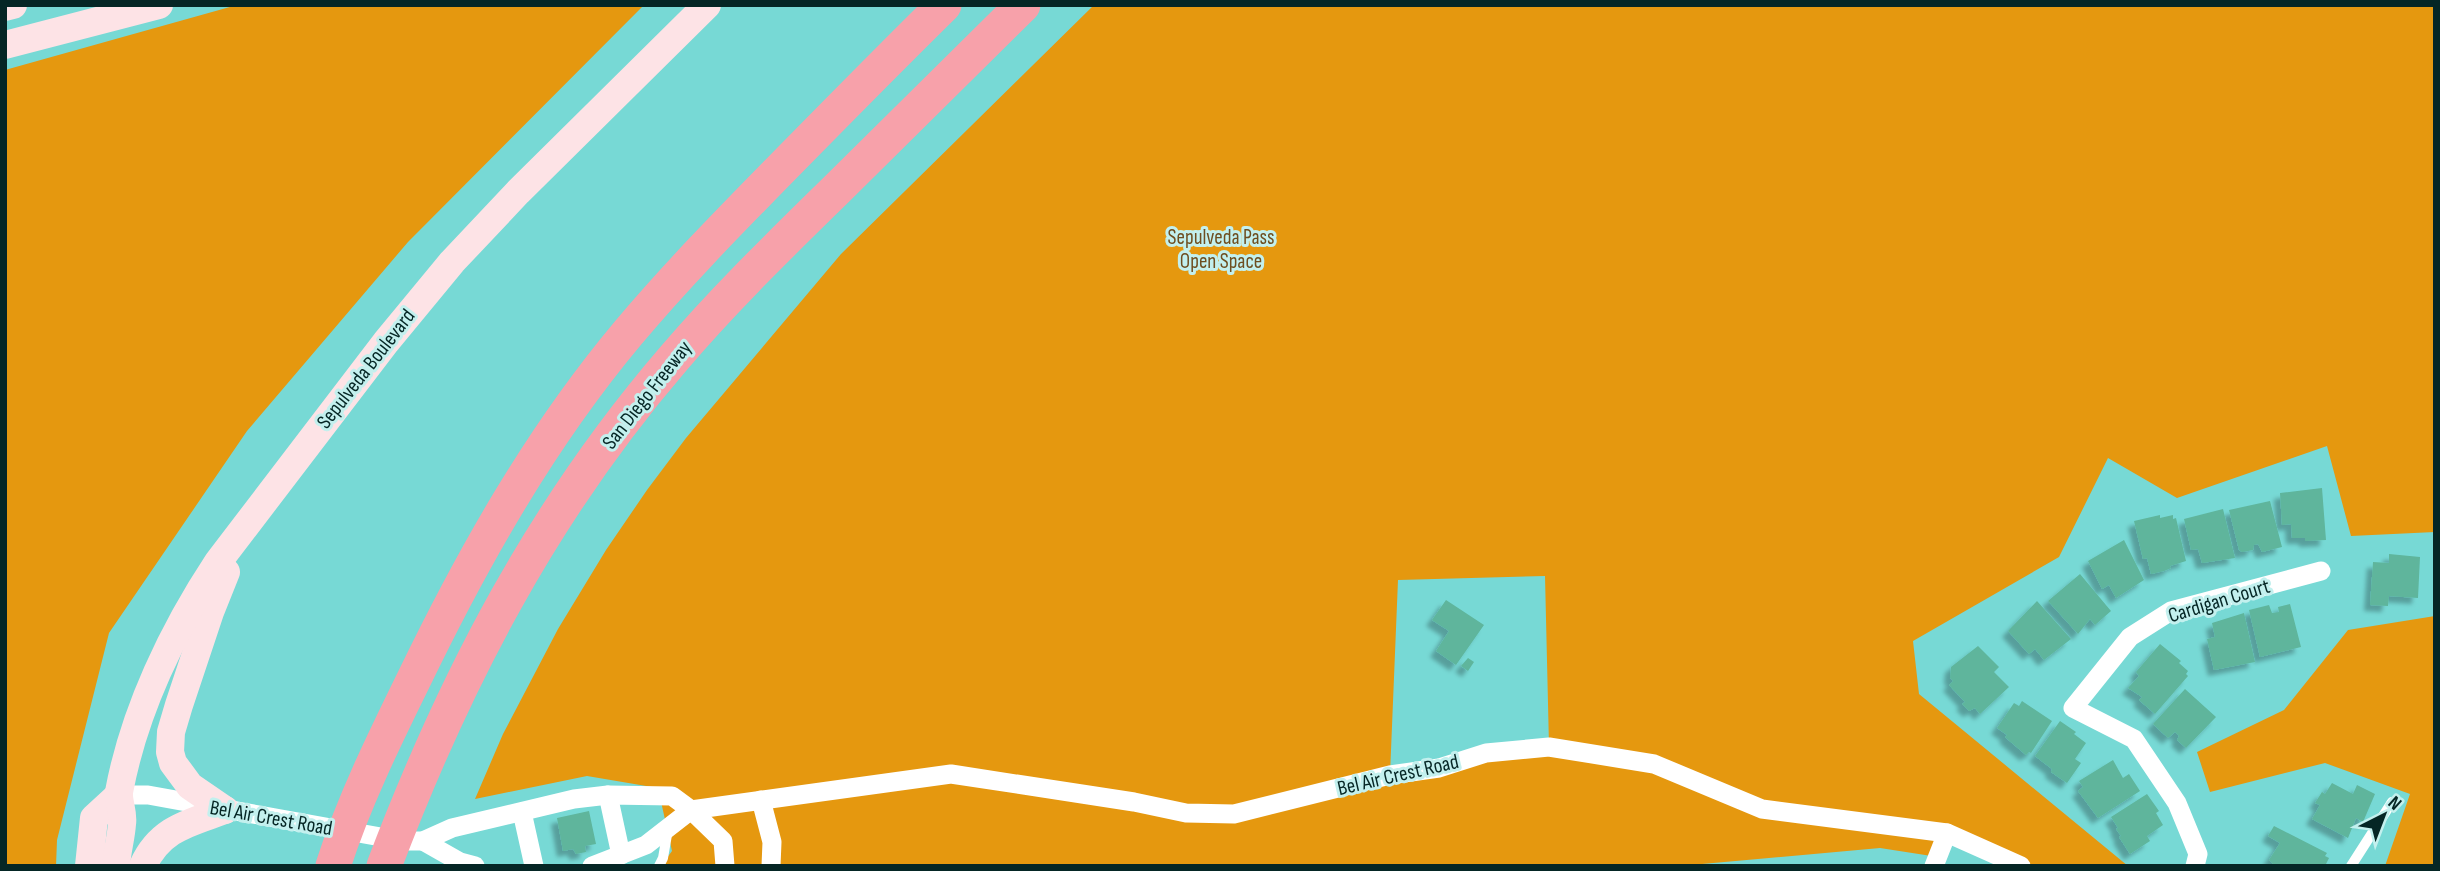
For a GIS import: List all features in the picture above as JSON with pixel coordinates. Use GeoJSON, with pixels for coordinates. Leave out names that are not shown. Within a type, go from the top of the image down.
{"type":"FeatureCollection","features":[{"type":"Feature","properties":{"kind":"highway"},"geometry":{"type":"LineString","coordinates":[[333,866],[371,741],[417,617],[485,496],[561,384],[607,323],[689,228],[912,5]]}},
{"type":"Feature","properties":{"kind":"highway"},"geometry":{"type":"LineString","coordinates":[[313,866],[371,741],[514,491],[581,394],[627,334],[703,248],[944,5]]}},
{"type":"Feature","properties":{"kind":"highway","name":"San Diego Freeway"},"geometry":{"type":"LineString","coordinates":[[384,866],[429,752],[463,678],[525,565],[620,425],[673,359],[732,293],[1023,5]]}},
{"type":"Feature","properties":{"kind":"main road"},"geometry":{"type":"LineString","coordinates":[[5,7],[13,5]]}},
{"type":"Feature","properties":{"kind":"main road"},"geometry":{"type":"LineString","coordinates":[[5,45],[159,5]]}},
{"type":"Feature","properties":{"kind":"main road","name":"Sepulveda Boulevard"},"geometry":{"type":"LineString","coordinates":[[119,795],[144,708],[174,634],[200,590],[244,527],[386,342],[452,262],[518,192],[707,5]]}},
{"type":"Feature","properties":{"kind":"main road"},"geometry":{"type":"LineString","coordinates":[[226,810],[190,786],[173,763],[170,752],[171,732],[210,612],[244,527]]}},
{"type":"Feature","properties":{"kind":"main road"},"geometry":{"type":"LineString","coordinates":[[89,866],[94,818],[119,795]]}},
{"type":"Feature","properties":{"kind":"main road"},"geometry":{"type":"LineString","coordinates":[[116,866],[123,822],[119,795]]}},
{"type":"Feature","properties":{"kind":"main road"},"geometry":{"type":"LineString","coordinates":[[143,866],[149,852],[167,833],[226,810]]}},
{"type":"Feature","properties":{"kind":"street","name":"Cardigan Court"},"geometry":{"type":"LineString","coordinates":[[2195,866],[2198,854],[2177,803],[2134,738],[2073,708],[2130,637],[2171,611],[2321,571]]}},
{"type":"Feature","properties":{"kind":"street","name":"Bel Air Crest Road"},"geometry":{"type":"LineString","coordinates":[[592,866],[646,845],[691,810],[951,774],[1133,802],[1186,813],[1234,814],[1390,775],[1439,768],[1486,753],[1549,747],[1654,764],[1762,809],[1947,833],[2021,866]]}},
{"type":"Feature","properties":{"kind":"street","name":"Bel Air Crest Road"},"geometry":{"type":"LineString","coordinates":[[119,795],[148,795],[403,841],[423,841],[452,828],[574,799],[608,795],[672,796],[723,841],[725,866]]}},
{"type":"Feature","properties":{"kind":"street"},"geometry":{"type":"LineString","coordinates":[[608,795],[621,855]]}},
{"type":"Feature","properties":{"kind":"street"},"geometry":{"type":"LineString","coordinates":[[761,800],[772,842],[771,866]]}},
{"type":"Feature","properties":{"kind":"street"},"geometry":{"type":"LineString","coordinates":[[522,812],[534,866]]}},
{"type":"Feature","properties":{"kind":"street"},"geometry":{"type":"LineString","coordinates":[[1934,866],[1947,833]]}},
{"type":"Feature","properties":{"kind":"street","name":"Bel Air Crest Road"},"geometry":{"type":"LineString","coordinates":[[423,841],[460,862],[475,866]]}},
{"type":"Feature","properties":{"kind":"lane"},"geometry":{"type":"LineString","coordinates":[[2351,866],[2392,802]]}},
{"type":"Feature","properties":{"kind":"lane"},"geometry":{"type":"LineString","coordinates":[[659,866],[668,828]]}},
{"type":"Feature","properties":{"kind":"green space"},"geometry":{"type":"Polygon","coordinates":[[[237,5],[644,5],[408,242],[247,431],[109,633],[57,840],[56,866],[5,866],[5,70],[237,5]]]}},
{"type":"Feature","properties":{"kind":"green space","name":"Sepulveda Pass Open Space"},"geometry":{"type":"Polygon","coordinates":[[[1094,5],[2435,5],[2435,532],[2351,536],[2327,446],[2177,498],[2108,458],[2059,557],[1913,641],[1919,694],[2128,866],[2021,866],[1948,833],[1938,857],[1880,848],[1680,866],[661,866],[672,851],[658,788],[587,776],[475,799],[503,734],[558,629],[606,550],[686,438],[841,254],[1094,5]],[[1545,576],[1398,580],[1390,775],[1549,746],[1545,576]]]}},
{"type":"Feature","properties":{"kind":"green space"},"geometry":{"type":"Polygon","coordinates":[[[2435,616],[2435,866],[2385,866],[2410,794],[2325,763],[2210,792],[2197,752],[2284,710],[2348,630],[2435,616]]]}},
{"type":"Feature","properties":{"kind":"building"},"geometry":{"type":"Polygon","coordinates":[[[2322,488],[2326,540],[2305,541],[2305,538],[2292,538],[2291,524],[2282,525],[2280,493],[2322,488]]]}},
{"type":"Feature","properties":{"kind":"building"},"geometry":{"type":"Polygon","coordinates":[[[2270,501],[2282,547],[2262,552],[2258,544],[2254,545],[2253,550],[2242,552],[2239,550],[2229,510],[2270,501]]]}},
{"type":"Feature","properties":{"kind":"building"},"geometry":{"type":"Polygon","coordinates":[[[2223,509],[2235,558],[2202,563],[2198,549],[2191,550],[2184,519],[2223,509]]]}},
{"type":"Feature","properties":{"kind":"building"},"geometry":{"type":"Polygon","coordinates":[[[2160,515],[2160,518],[2173,515],[2173,519],[2176,518],[2186,561],[2151,574],[2147,558],[2143,559],[2134,521],[2160,515]]]}},
{"type":"Feature","properties":{"kind":"building"},"geometry":{"type":"Polygon","coordinates":[[[2124,540],[2144,580],[2116,598],[2109,585],[2102,589],[2088,561],[2124,540]]]}},
{"type":"Feature","properties":{"kind":"building"},"geometry":{"type":"Polygon","coordinates":[[[2389,554],[2420,557],[2418,598],[2389,596],[2388,606],[2370,605],[2373,562],[2389,563],[2389,554]]]}},
{"type":"Feature","properties":{"kind":"building"},"geometry":{"type":"Polygon","coordinates":[[[2080,574],[2111,611],[2095,625],[2090,619],[2078,634],[2048,601],[2080,574]]]}},
{"type":"Feature","properties":{"kind":"building"},"geometry":{"type":"Polygon","coordinates":[[[1446,600],[1484,625],[1456,665],[1436,651],[1449,631],[1432,620],[1446,600]]]}},
{"type":"Feature","properties":{"kind":"building"},"geometry":{"type":"Polygon","coordinates":[[[2037,601],[2071,639],[2044,660],[2035,649],[2029,654],[2008,631],[2037,601]]]}},
{"type":"Feature","properties":{"kind":"building"},"geometry":{"type":"Polygon","coordinates":[[[2290,604],[2301,647],[2260,657],[2249,610],[2269,605],[2272,613],[2279,612],[2278,607],[2290,604]]]}},
{"type":"Feature","properties":{"kind":"building"},"geometry":{"type":"Polygon","coordinates":[[[2244,613],[2255,662],[2214,670],[2207,639],[2215,637],[2212,623],[2244,613]]]}},
{"type":"Feature","properties":{"kind":"building"},"geometry":{"type":"Polygon","coordinates":[[[2160,644],[2181,661],[2179,663],[2188,671],[2188,676],[2155,714],[2139,700],[2142,697],[2128,688],[2139,676],[2136,672],[2160,644]]]}},
{"type":"Feature","properties":{"kind":"building"},"geometry":{"type":"Polygon","coordinates":[[[1978,646],[1999,667],[1994,672],[2009,687],[1980,714],[1975,708],[1969,711],[1962,704],[1965,702],[1949,685],[1953,681],[1950,678],[1951,667],[1978,646]]]}},
{"type":"Feature","properties":{"kind":"building"},"geometry":{"type":"Polygon","coordinates":[[[1468,658],[1474,662],[1468,671],[1461,666],[1468,658]]]}},
{"type":"Feature","properties":{"kind":"building"},"geometry":{"type":"Polygon","coordinates":[[[2185,689],[2216,717],[2186,748],[2177,740],[2179,736],[2175,732],[2168,738],[2153,724],[2185,689]]]}},
{"type":"Feature","properties":{"kind":"building"},"geometry":{"type":"Polygon","coordinates":[[[2022,701],[2052,721],[2031,753],[2026,755],[1997,728],[2014,703],[2019,706],[2022,701]]]}},
{"type":"Feature","properties":{"kind":"building"},"geometry":{"type":"Polygon","coordinates":[[[2060,721],[2086,743],[2075,759],[2081,763],[2067,783],[2035,756],[2060,721]]]}},
{"type":"Feature","properties":{"kind":"building"},"geometry":{"type":"Polygon","coordinates":[[[2113,760],[2123,778],[2129,774],[2140,791],[2098,818],[2078,791],[2083,787],[2079,781],[2113,760]]]}},
{"type":"Feature","properties":{"kind":"building"},"geometry":{"type":"Polygon","coordinates":[[[2332,783],[2353,794],[2357,785],[2375,794],[2363,822],[2356,818],[2348,838],[2312,819],[2320,805],[2315,803],[2332,783]]]}},
{"type":"Feature","properties":{"kind":"building"},"geometry":{"type":"Polygon","coordinates":[[[2147,794],[2159,811],[2156,813],[2163,825],[2147,836],[2150,841],[2130,854],[2111,817],[2147,794]]]}},
{"type":"Feature","properties":{"kind":"building"},"geometry":{"type":"Polygon","coordinates":[[[589,811],[596,844],[585,846],[586,852],[576,854],[573,849],[563,851],[557,818],[589,811]]]}},
{"type":"Feature","properties":{"kind":"building"},"geometry":{"type":"Polygon","coordinates":[[[2274,826],[2327,853],[2325,856],[2329,858],[2325,866],[2272,866],[2269,860],[2280,843],[2268,836],[2274,826]]]}}]}
